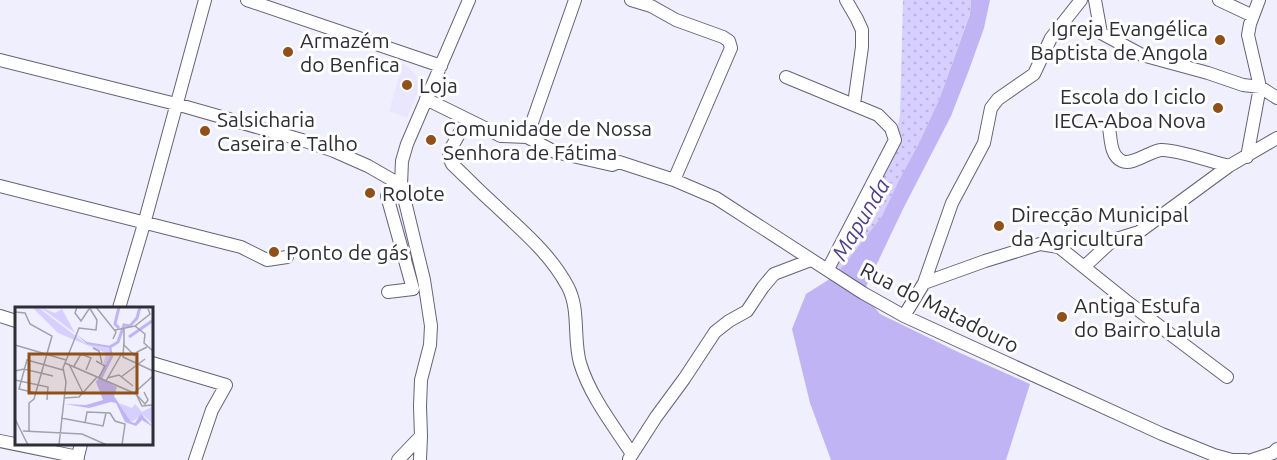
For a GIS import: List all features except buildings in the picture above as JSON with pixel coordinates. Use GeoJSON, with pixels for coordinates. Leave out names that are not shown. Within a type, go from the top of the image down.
{"type":"FeatureCollection","features":[{"type":"Feature","properties":{"kind":"street"},"geometry":{"type":"LineString","coordinates":[[120,307],[205,0]]}},
{"type":"Feature","properties":{"kind":"street"},"geometry":{"type":"LineString","coordinates":[[247,0],[441,66]]}},
{"type":"Feature","properties":{"kind":"street"},"geometry":{"type":"LineString","coordinates":[[420,460],[422,380],[430,345],[431,326],[424,280],[401,185],[402,161],[407,144],[469,0]]}},
{"type":"Feature","properties":{"kind":"street"},"geometry":{"type":"LineString","coordinates":[[527,137],[575,0]]}},
{"type":"Feature","properties":{"kind":"street"},"geometry":{"type":"LineString","coordinates":[[631,0],[651,6],[676,20],[723,37],[729,41],[731,48],[674,180]]}},
{"type":"Feature","properties":{"kind":"street"},"geometry":{"type":"LineString","coordinates":[[846,0],[862,30],[862,47],[854,105]]}},
{"type":"Feature","properties":{"kind":"street"},"geometry":{"type":"LineString","coordinates":[[904,316],[924,283],[952,202],[984,143],[992,108],[998,99],[1034,74],[1051,38],[1081,0]]}},
{"type":"Feature","properties":{"kind":"street"},"geometry":{"type":"LineString","coordinates":[[1095,0],[1101,33],[1142,55],[1243,85],[1260,87],[1277,98]]}},
{"type":"Feature","properties":{"kind":"street"},"geometry":{"type":"LineString","coordinates":[[1219,0],[1253,16]]}},
{"type":"Feature","properties":{"kind":"street"},"geometry":{"type":"LineString","coordinates":[[1247,157],[1260,87],[1248,35],[1259,0]]}},
{"type":"Feature","properties":{"kind":"street"},"geometry":{"type":"LineString","coordinates":[[0,60],[176,104],[334,151],[368,166],[401,185]]}},
{"type":"Feature","properties":{"kind":"street"},"geometry":{"type":"LineString","coordinates":[[786,77],[878,115],[891,128],[895,140],[832,272]]}},
{"type":"Feature","properties":{"kind":"street","name":"Rua do Matadouro"},"geometry":{"type":"LineString","coordinates":[[426,99],[501,136],[527,137],[555,152],[612,165],[619,162],[674,180],[716,198],[863,293],[904,316],[1162,435],[1214,455],[1232,460],[1246,460]]}},
{"type":"Feature","properties":{"kind":"street"},"geometry":{"type":"LineString","coordinates":[[467,120],[450,150],[449,157],[452,164],[531,238],[567,286],[573,300],[579,361],[590,388],[630,457],[716,332],[729,321],[747,311],[774,274],[812,260]]}},
{"type":"Feature","properties":{"kind":"street"},"geometry":{"type":"LineString","coordinates":[[1109,128],[1114,154],[1122,161],[1128,162],[1158,150],[1168,150],[1229,166]]}},
{"type":"Feature","properties":{"kind":"street"},"geometry":{"type":"LineString","coordinates":[[1084,267],[1113,240],[1139,232],[1229,166],[1277,138]]}},
{"type":"Feature","properties":{"kind":"street"},"geometry":{"type":"LineString","coordinates":[[0,186],[241,247],[267,260],[287,257]]}},
{"type":"Feature","properties":{"kind":"street"},"geometry":{"type":"LineString","coordinates":[[387,196],[413,289],[388,292]]}},
{"type":"Feature","properties":{"kind":"street"},"geometry":{"type":"LineString","coordinates":[[924,283],[1040,244],[1059,247],[1227,377]]}},
{"type":"Feature","properties":{"kind":"street"},"geometry":{"type":"LineString","coordinates":[[0,316],[15,321]]}},
{"type":"Feature","properties":{"kind":"street"},"geometry":{"type":"LineString","coordinates":[[153,363],[226,385],[212,410],[195,460]]}},
{"type":"Feature","properties":{"kind":"street"},"geometry":{"type":"LineString","coordinates":[[398,460],[422,436]]}},
{"type":"Feature","properties":{"kind":"street"},"geometry":{"type":"LineString","coordinates":[[0,441],[15,445]]}},
{"type":"Feature","properties":{"kind":"street"},"geometry":{"type":"LineString","coordinates":[[17,445],[77,459]]}},
{"type":"Feature","properties":{"kind":"street"},"geometry":{"type":"LineString","coordinates":[[1252,460],[1273,453],[1277,449]]}},
{"type":"Feature","properties":{"kind":"shaded area"},"geometry":{"type":"Polygon","coordinates":[[[903,0],[971,0],[970,13],[939,100],[882,216],[836,275],[828,270],[895,140],[900,115],[903,0]]]}},
{"type":"Feature","properties":{"kind":"shaded area"},"geometry":{"type":"Polygon","coordinates":[[[971,0],[990,0],[984,28],[969,70],[951,116],[863,293],[880,314],[1030,384],[1006,460],[831,460],[810,403],[792,329],[806,294],[836,275],[882,216],[939,100],[970,14],[971,0]]]}},
{"type":"Feature","properties":{"kind":"shaded area"},"geometry":{"type":"Polygon","coordinates":[[[403,63],[422,81],[407,118],[389,111],[403,63]]]}},
{"type":"Feature","properties":{"kind":"place","name":"Igreja Evangélica Baptista de Angola"},"geometry":{"type":"Point","coordinates":[1220,40]}},
{"type":"Feature","properties":{"kind":"place","name":"Armazém do Benfica"},"geometry":{"type":"Point","coordinates":[288,52]}},
{"type":"Feature","properties":{"kind":"place","name":"Loja"},"geometry":{"type":"Point","coordinates":[407,85]}},
{"type":"Feature","properties":{"kind":"place","name":"Escola do I ciclo IECA-Aboa Nova"},"geometry":{"type":"Point","coordinates":[1218,108]}},
{"type":"Feature","properties":{"kind":"place","name":"Salsicharia Caseira e Talho"},"geometry":{"type":"Point","coordinates":[205,131]}},
{"type":"Feature","properties":{"kind":"place","name":"Comunidade de Nossa Senhora de Fátima"},"geometry":{"type":"Point","coordinates":[431,140]}},
{"type":"Feature","properties":{"kind":"place","name":"Rolote"},"geometry":{"type":"Point","coordinates":[370,193]}},
{"type":"Feature","properties":{"kind":"place","name":"Direcção Municipal da Agricultura"},"geometry":{"type":"Point","coordinates":[999,226]}},
{"type":"Feature","properties":{"kind":"place","name":"Ponto de gás"},"geometry":{"type":"Point","coordinates":[274,252]}},
{"type":"Feature","properties":{"kind":"place","name":"Antiga Estufa do Bairro Lalula"},"geometry":{"type":"Point","coordinates":[1062,317]}},
{"type":"Feature","properties":{"kind":"water label","name":"Mapunda"},"geometry":{"type":"Point","coordinates":[860,219]}}]}
